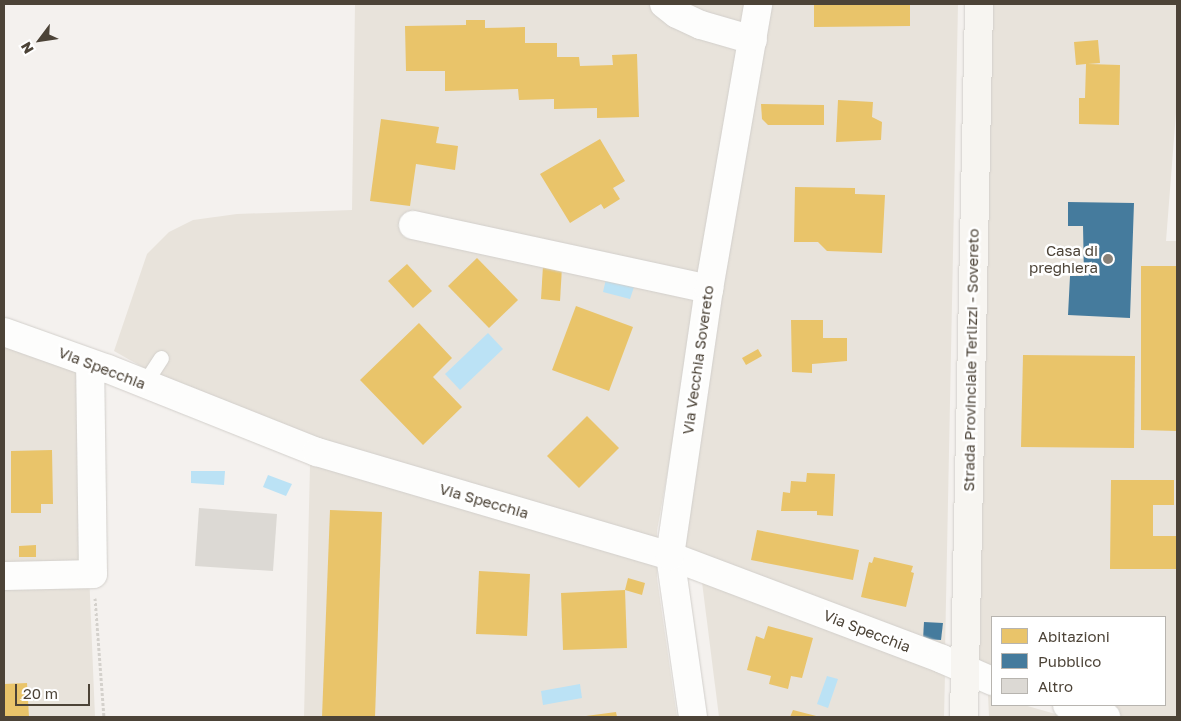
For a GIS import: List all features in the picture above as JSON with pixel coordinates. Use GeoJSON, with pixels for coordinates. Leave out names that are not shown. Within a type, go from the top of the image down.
{"type":"FeatureCollection","features":[{"type":"Feature","properties":{"kind":"main road","name":"Strada Provinciale Terlizzi - Sovereto"},"geometry":{"type":"LineString","coordinates":[[964,717],[979,4]]}},
{"type":"Feature","properties":{"kind":"street"},"geometry":{"type":"LineString","coordinates":[[664,4],[677,14],[700,25],[753,40]]}},
{"type":"Feature","properties":{"kind":"street","name":"Via Vecchia Sovereto"},"geometry":{"type":"LineString","coordinates":[[693,717],[670,556],[709,289],[758,4]]}},
{"type":"Feature","properties":{"kind":"street"},"geometry":{"type":"LineString","coordinates":[[413,225],[709,289]]}},
{"type":"Feature","properties":{"kind":"street","name":"Via Specchia"},"geometry":{"type":"LineString","coordinates":[[4,332],[144,384],[317,452],[670,556],[991,681]]}},
{"type":"Feature","properties":{"kind":"street"},"geometry":{"type":"LineString","coordinates":[[4,576],[93,574],[90,365]]}},
{"type":"Feature","properties":{"kind":"street"},"geometry":{"type":"LineString","coordinates":[[1070,706],[1106,717]]}},
{"type":"Feature","properties":{"kind":"lane"},"geometry":{"type":"LineString","coordinates":[[144,384],[161,358]]}},
{"type":"Feature","properties":{"kind":"path"},"geometry":{"type":"LineString","coordinates":[[93,574],[104,717]]}},
{"type":"Feature","properties":{"kind":"shaded area"},"geometry":{"type":"Polygon","coordinates":[[[355,4],[751,4],[657,531],[657,578],[677,717],[304,717],[310,465],[307,460],[114,351],[147,254],[169,232],[193,220],[237,214],[352,210],[355,4]]]}},
{"type":"Feature","properties":{"kind":"shaded area"},"geometry":{"type":"Polygon","coordinates":[[[766,4],[958,4],[945,651],[677,545],[766,4]]]}},
{"type":"Feature","properties":{"kind":"shaded area"},"geometry":{"type":"Polygon","coordinates":[[[979,4],[1177,4],[1177,100],[1166,241],[1177,241],[1177,717],[1106,717],[1070,706],[1166,706],[1166,616],[991,616],[991,681],[965,669],[979,4]]]}},
{"type":"Feature","properties":{"kind":"shaded area"},"geometry":{"type":"Polygon","coordinates":[[[4,332],[77,359],[81,379],[95,717],[4,717],[4,332]]]}},
{"type":"Feature","properties":{"kind":"shaded area"},"geometry":{"type":"Polygon","coordinates":[[[702,582],[945,674],[944,717],[719,717],[702,582]]]}},
{"type":"Feature","properties":{"kind":"shaded area"},"geometry":{"type":"Polygon","coordinates":[[[988,694],[991,695],[991,706],[1028,706],[1066,717],[989,717],[988,694]]]}},
{"type":"Feature","properties":{"kind":"water"},"geometry":{"type":"Polygon","coordinates":[[[606,279],[634,287],[630,299],[603,292],[606,279]]]}},
{"type":"Feature","properties":{"kind":"water"},"geometry":{"type":"Polygon","coordinates":[[[488,333],[503,349],[460,390],[445,374],[488,333]]]}},
{"type":"Feature","properties":{"kind":"water"},"geometry":{"type":"Polygon","coordinates":[[[191,471],[225,471],[224,485],[191,483],[191,471]]]}},
{"type":"Feature","properties":{"kind":"water"},"geometry":{"type":"Polygon","coordinates":[[[268,475],[292,484],[286,496],[263,487],[268,475]]]}},
{"type":"Feature","properties":{"kind":"water"},"geometry":{"type":"Polygon","coordinates":[[[827,676],[838,679],[828,708],[817,704],[827,676]]]}},
{"type":"Feature","properties":{"kind":"water"},"geometry":{"type":"Polygon","coordinates":[[[580,684],[582,698],[543,705],[541,691],[580,684]]]}},
{"type":"Feature","properties":{"kind":"building: Abitazioni"},"geometry":{"type":"Polygon","coordinates":[[[814,4],[910,4],[910,26],[814,27],[814,4]]]}},
{"type":"Feature","properties":{"kind":"building: Abitazioni"},"geometry":{"type":"Polygon","coordinates":[[[466,20],[485,20],[485,28],[525,27],[525,43],[557,43],[557,57],[579,57],[580,66],[613,65],[612,55],[637,54],[639,117],[597,118],[597,108],[554,109],[554,99],[519,100],[518,89],[445,91],[445,71],[406,71],[405,26],[466,25],[466,20]]]}},
{"type":"Feature","properties":{"kind":"building: Abitazioni"},"geometry":{"type":"Polygon","coordinates":[[[1098,40],[1100,63],[1088,64],[1120,65],[1119,125],[1079,124],[1079,98],[1085,98],[1086,64],[1076,65],[1074,42],[1098,40]]]}},
{"type":"Feature","properties":{"kind":"building: Abitazioni"},"geometry":{"type":"Polygon","coordinates":[[[838,100],[873,102],[872,117],[882,122],[881,140],[836,142],[838,100]]]}},
{"type":"Feature","properties":{"kind":"building: Abitazioni"},"geometry":{"type":"Polygon","coordinates":[[[761,104],[824,105],[824,125],[768,125],[762,119],[761,104]]]}},
{"type":"Feature","properties":{"kind":"building: Abitazioni"},"geometry":{"type":"Polygon","coordinates":[[[381,119],[439,127],[436,143],[458,146],[455,170],[416,164],[410,206],[370,201],[381,119]]]}},
{"type":"Feature","properties":{"kind":"building: Abitazioni"},"geometry":{"type":"Polygon","coordinates":[[[600,139],[625,181],[613,188],[620,199],[604,209],[601,204],[570,223],[540,174],[600,139]]]}},
{"type":"Feature","properties":{"kind":"building: Abitazioni"},"geometry":{"type":"Polygon","coordinates":[[[795,187],[855,188],[855,194],[885,195],[882,253],[827,251],[818,242],[794,242],[795,187]]]}},
{"type":"Feature","properties":{"kind":"building: Abitazioni"},"geometry":{"type":"Polygon","coordinates":[[[477,258],[518,300],[489,328],[448,286],[477,258]]]}},
{"type":"Feature","properties":{"kind":"building: Abitazioni"},"geometry":{"type":"Polygon","coordinates":[[[407,264],[432,291],[413,308],[388,281],[407,264]]]}},
{"type":"Feature","properties":{"kind":"building: Abitazioni"},"geometry":{"type":"Polygon","coordinates":[[[543,266],[562,267],[560,301],[541,299],[543,266]]]}},
{"type":"Feature","properties":{"kind":"building: Abitazioni"},"geometry":{"type":"Polygon","coordinates":[[[1141,266],[1177,266],[1177,431],[1141,430],[1141,266]]]}},
{"type":"Feature","properties":{"kind":"building: Abitazioni"},"geometry":{"type":"Polygon","coordinates":[[[576,306],[633,327],[609,391],[552,370],[576,306]]]}},
{"type":"Feature","properties":{"kind":"building: Abitazioni"},"geometry":{"type":"Polygon","coordinates":[[[791,320],[823,320],[823,338],[847,338],[847,361],[812,364],[812,373],[792,372],[791,320]]]}},
{"type":"Feature","properties":{"kind":"building: Abitazioni"},"geometry":{"type":"Polygon","coordinates":[[[419,323],[452,358],[433,377],[462,407],[423,445],[360,380],[419,323]]]}},
{"type":"Feature","properties":{"kind":"building: Abitazioni"},"geometry":{"type":"Polygon","coordinates":[[[758,349],[762,356],[746,365],[742,358],[758,349]]]}},
{"type":"Feature","properties":{"kind":"building: Abitazioni"},"geometry":{"type":"Polygon","coordinates":[[[1023,355],[1135,356],[1134,448],[1021,447],[1023,355]]]}},
{"type":"Feature","properties":{"kind":"building: Abitazioni"},"geometry":{"type":"Polygon","coordinates":[[[587,416],[619,448],[579,488],[547,456],[587,416]]]}},
{"type":"Feature","properties":{"kind":"building: Abitazioni"},"geometry":{"type":"Polygon","coordinates":[[[52,450],[53,504],[41,504],[41,513],[11,513],[11,451],[52,450]]]}},
{"type":"Feature","properties":{"kind":"building: Abitazioni"},"geometry":{"type":"Polygon","coordinates":[[[807,473],[835,474],[833,516],[817,515],[817,511],[781,511],[783,492],[790,493],[791,481],[806,482],[807,473]]]}},
{"type":"Feature","properties":{"kind":"building: Abitazioni"},"geometry":{"type":"Polygon","coordinates":[[[1111,480],[1174,480],[1174,505],[1153,505],[1153,536],[1176,536],[1176,569],[1110,569],[1111,480]]]}},
{"type":"Feature","properties":{"kind":"building: Abitazioni"},"geometry":{"type":"Polygon","coordinates":[[[330,510],[382,512],[375,717],[322,717],[330,510]]]}},
{"type":"Feature","properties":{"kind":"building: Abitazioni"},"geometry":{"type":"Polygon","coordinates":[[[757,530],[859,550],[853,580],[751,560],[757,530]]]}},
{"type":"Feature","properties":{"kind":"building: Abitazioni"},"geometry":{"type":"Polygon","coordinates":[[[36,545],[36,557],[19,557],[19,546],[36,545]]]}},
{"type":"Feature","properties":{"kind":"building: Abitazioni"},"geometry":{"type":"Polygon","coordinates":[[[874,557],[913,566],[911,572],[914,573],[906,607],[861,597],[869,562],[872,563],[874,557]]]}},
{"type":"Feature","properties":{"kind":"building: Abitazioni"},"geometry":{"type":"Polygon","coordinates":[[[479,571],[530,574],[527,636],[476,634],[479,571]]]}},
{"type":"Feature","properties":{"kind":"building: Abitazioni"},"geometry":{"type":"Polygon","coordinates":[[[628,578],[645,583],[642,595],[625,590],[628,578]]]}},
{"type":"Feature","properties":{"kind":"building: Abitazioni"},"geometry":{"type":"Polygon","coordinates":[[[625,590],[627,648],[563,650],[561,593],[625,590]]]}},
{"type":"Feature","properties":{"kind":"building: Abitazioni"},"geometry":{"type":"Polygon","coordinates":[[[768,626],[813,638],[802,678],[791,676],[788,689],[769,684],[771,676],[747,670],[756,636],[764,639],[768,626]]]}},
{"type":"Feature","properties":{"kind":"building: Abitazioni"},"geometry":{"type":"Polygon","coordinates":[[[27,683],[29,717],[4,717],[4,684],[27,683]]]}},
{"type":"Feature","properties":{"kind":"building: Abitazioni"},"geometry":{"type":"Polygon","coordinates":[[[793,710],[820,717],[790,717],[793,710]]]}},
{"type":"Feature","properties":{"kind":"building: Abitazioni"},"geometry":{"type":"Polygon","coordinates":[[[616,712],[617,717],[586,717],[586,716],[616,712]]]}},
{"type":"Feature","properties":{"kind":"building: Pubblico","name":"Casa di preghiera"},"geometry":{"type":"Polygon","coordinates":[[[1068,202],[1134,203],[1130,318],[1068,315],[1070,276],[1084,276],[1083,226],[1068,226],[1068,202]]]}},
{"type":"Feature","properties":{"kind":"building: Pubblico"},"geometry":{"type":"Polygon","coordinates":[[[924,622],[943,623],[941,640],[923,639],[924,622]]]}},
{"type":"Feature","properties":{"kind":"building: Altro"},"geometry":{"type":"Polygon","coordinates":[[[199,508],[277,514],[273,571],[195,566],[199,508]]]}},
{"type":"Feature","properties":{"kind":"place","name":"Casa di preghiera"},"geometry":{"type":"Point","coordinates":[1108,259]}}]}
